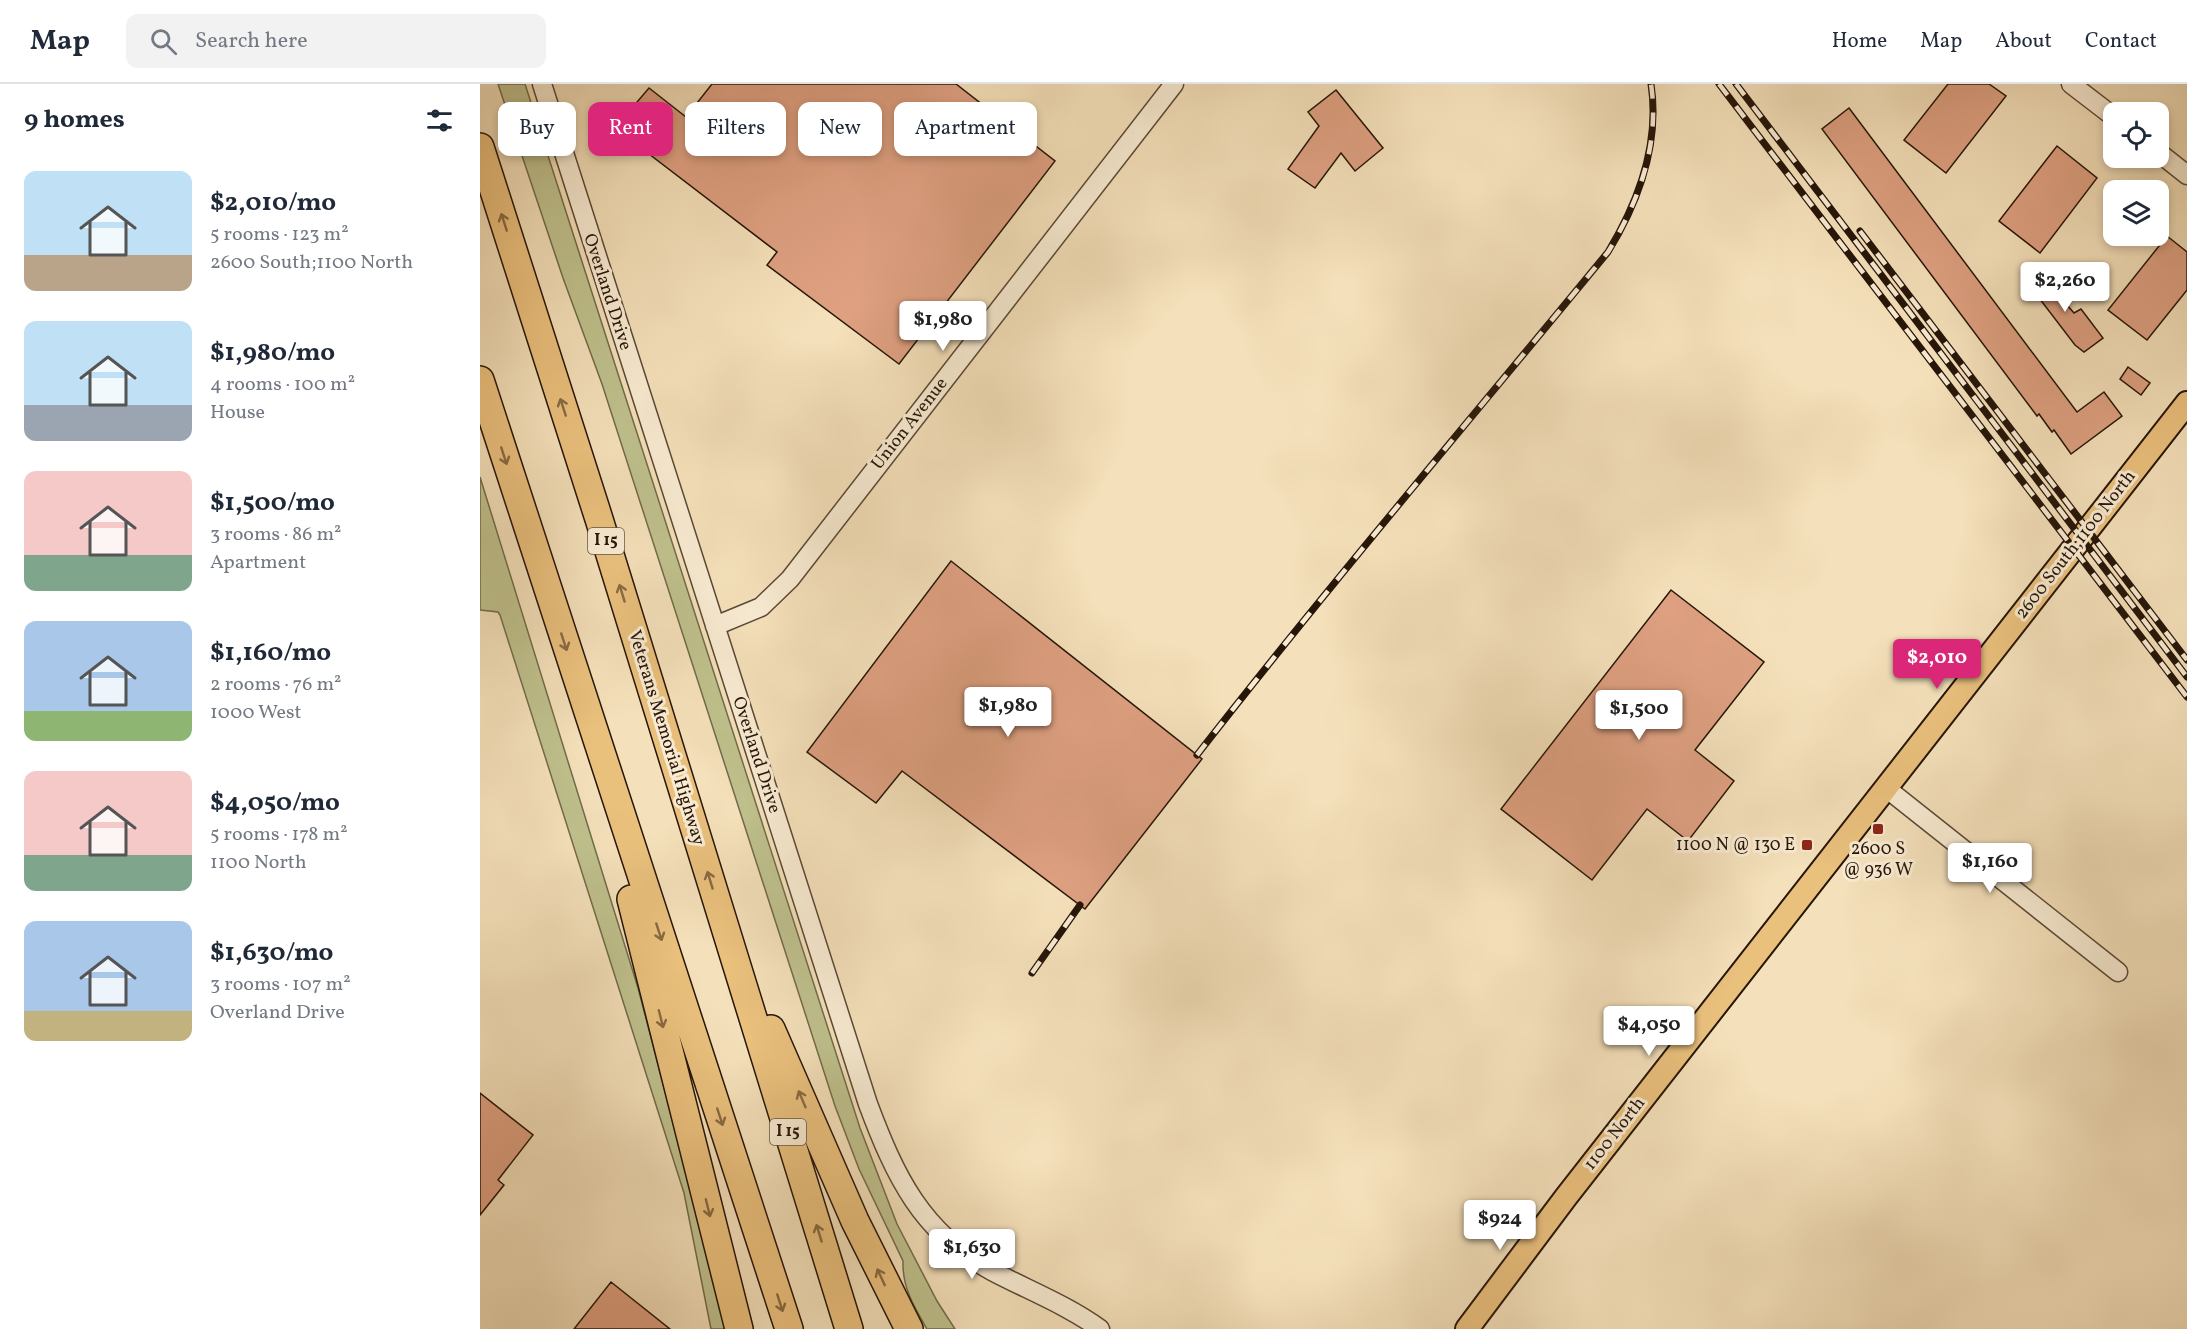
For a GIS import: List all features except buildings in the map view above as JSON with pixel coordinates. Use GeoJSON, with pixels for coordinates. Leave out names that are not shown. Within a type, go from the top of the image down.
{"type":"FeatureCollection","features":[{"type":"Feature","properties":{"kind":"highway","name":"Veterans Memorial Highway"},"geometry":{"type":"LineString","coordinates":[[480,147],[599,519],[849,1329]]}},
{"type":"Feature","properties":{"kind":"highway"},"geometry":{"type":"LineString","coordinates":[[480,380],[789,1329]]}},
{"type":"Feature","properties":{"kind":"highway"},"geometry":{"type":"LineString","coordinates":[[575,677],[740,1329]]}},
{"type":"Feature","properties":{"kind":"highway"},"geometry":{"type":"LineString","coordinates":[[727,936],[759,1002],[855,1221],[909,1329]]}},
{"type":"Feature","properties":{"kind":"main road","name":"2600 South;1100 North"},"geometry":{"type":"LineString","coordinates":[[1765,942],[2187,403]]}},
{"type":"Feature","properties":{"kind":"main road","name":"1100 North"},"geometry":{"type":"LineString","coordinates":[[1467,1329],[1559,1206],[1765,942]]}},
{"type":"Feature","properties":{"kind":"street","name":"Overland Drive"},"geometry":{"type":"LineString","coordinates":[[542,84],[868,1104],[897,1174],[922,1214],[953,1245],[991,1270],[1069,1309],[1100,1329]]}},
{"type":"Feature","properties":{"kind":"street","name":"Union Avenue"},"geometry":{"type":"LineString","coordinates":[[715,626],[761,607],[790,579],[1174,84]]}},
{"type":"Feature","properties":{"kind":"street"},"geometry":{"type":"LineString","coordinates":[[2071,84],[2103,109]]}},
{"type":"Feature","properties":{"kind":"street"},"geometry":{"type":"LineString","coordinates":[[2169,161],[2187,175]]}},
{"type":"Feature","properties":{"kind":"street"},"geometry":{"type":"LineString","coordinates":[[1886,788],[2118,972]]}},
{"type":"Feature","properties":{"kind":"green space"},"geometry":{"type":"Polygon","coordinates":[[[498,84],[525,84],[531,102],[504,102],[498,84]]]}},
{"type":"Feature","properties":{"kind":"green space"},"geometry":{"type":"Polygon","coordinates":[[[522,156],[548,156],[860,1128],[897,1224],[937,1301],[955,1329],[927,1329],[918,1313],[904,1280],[903,1261],[859,1169],[835,1106],[602,384],[522,156]]]}},
{"type":"Feature","properties":{"kind":"green space"},"geometry":{"type":"Polygon","coordinates":[[[480,477],[638,988],[727,1329],[711,1329],[684,1193],[500,615],[498,612],[480,610],[480,477]]]}},
{"type":"Feature","properties":{"kind":"railway"},"geometry":{"type":"LineString","coordinates":[[1197,755],[1349,565],[1608,252],[1638,192],[1650,150],[1653,106],[1651,84]]}},
{"type":"Feature","properties":{"kind":"railway"},"geometry":{"type":"LineString","coordinates":[[1719,84],[2187,697]]}},
{"type":"Feature","properties":{"kind":"railway"},"geometry":{"type":"LineString","coordinates":[[1736,84],[2187,677]]}},
{"type":"Feature","properties":{"kind":"railway"},"geometry":{"type":"LineString","coordinates":[[1860,231],[2187,660]]}},
{"type":"Feature","properties":{"kind":"railway"},"geometry":{"type":"LineString","coordinates":[[1032,973],[1080,905]]}},
{"type":"Feature","properties":{"kind":"place","name":"2600 S @ 936 W"},"geometry":{"type":"Point","coordinates":[1878,829]}},
{"type":"Feature","properties":{"kind":"place","name":"1100 N @ 130 E"},"geometry":{"type":"Point","coordinates":[1807,845]}}]}
